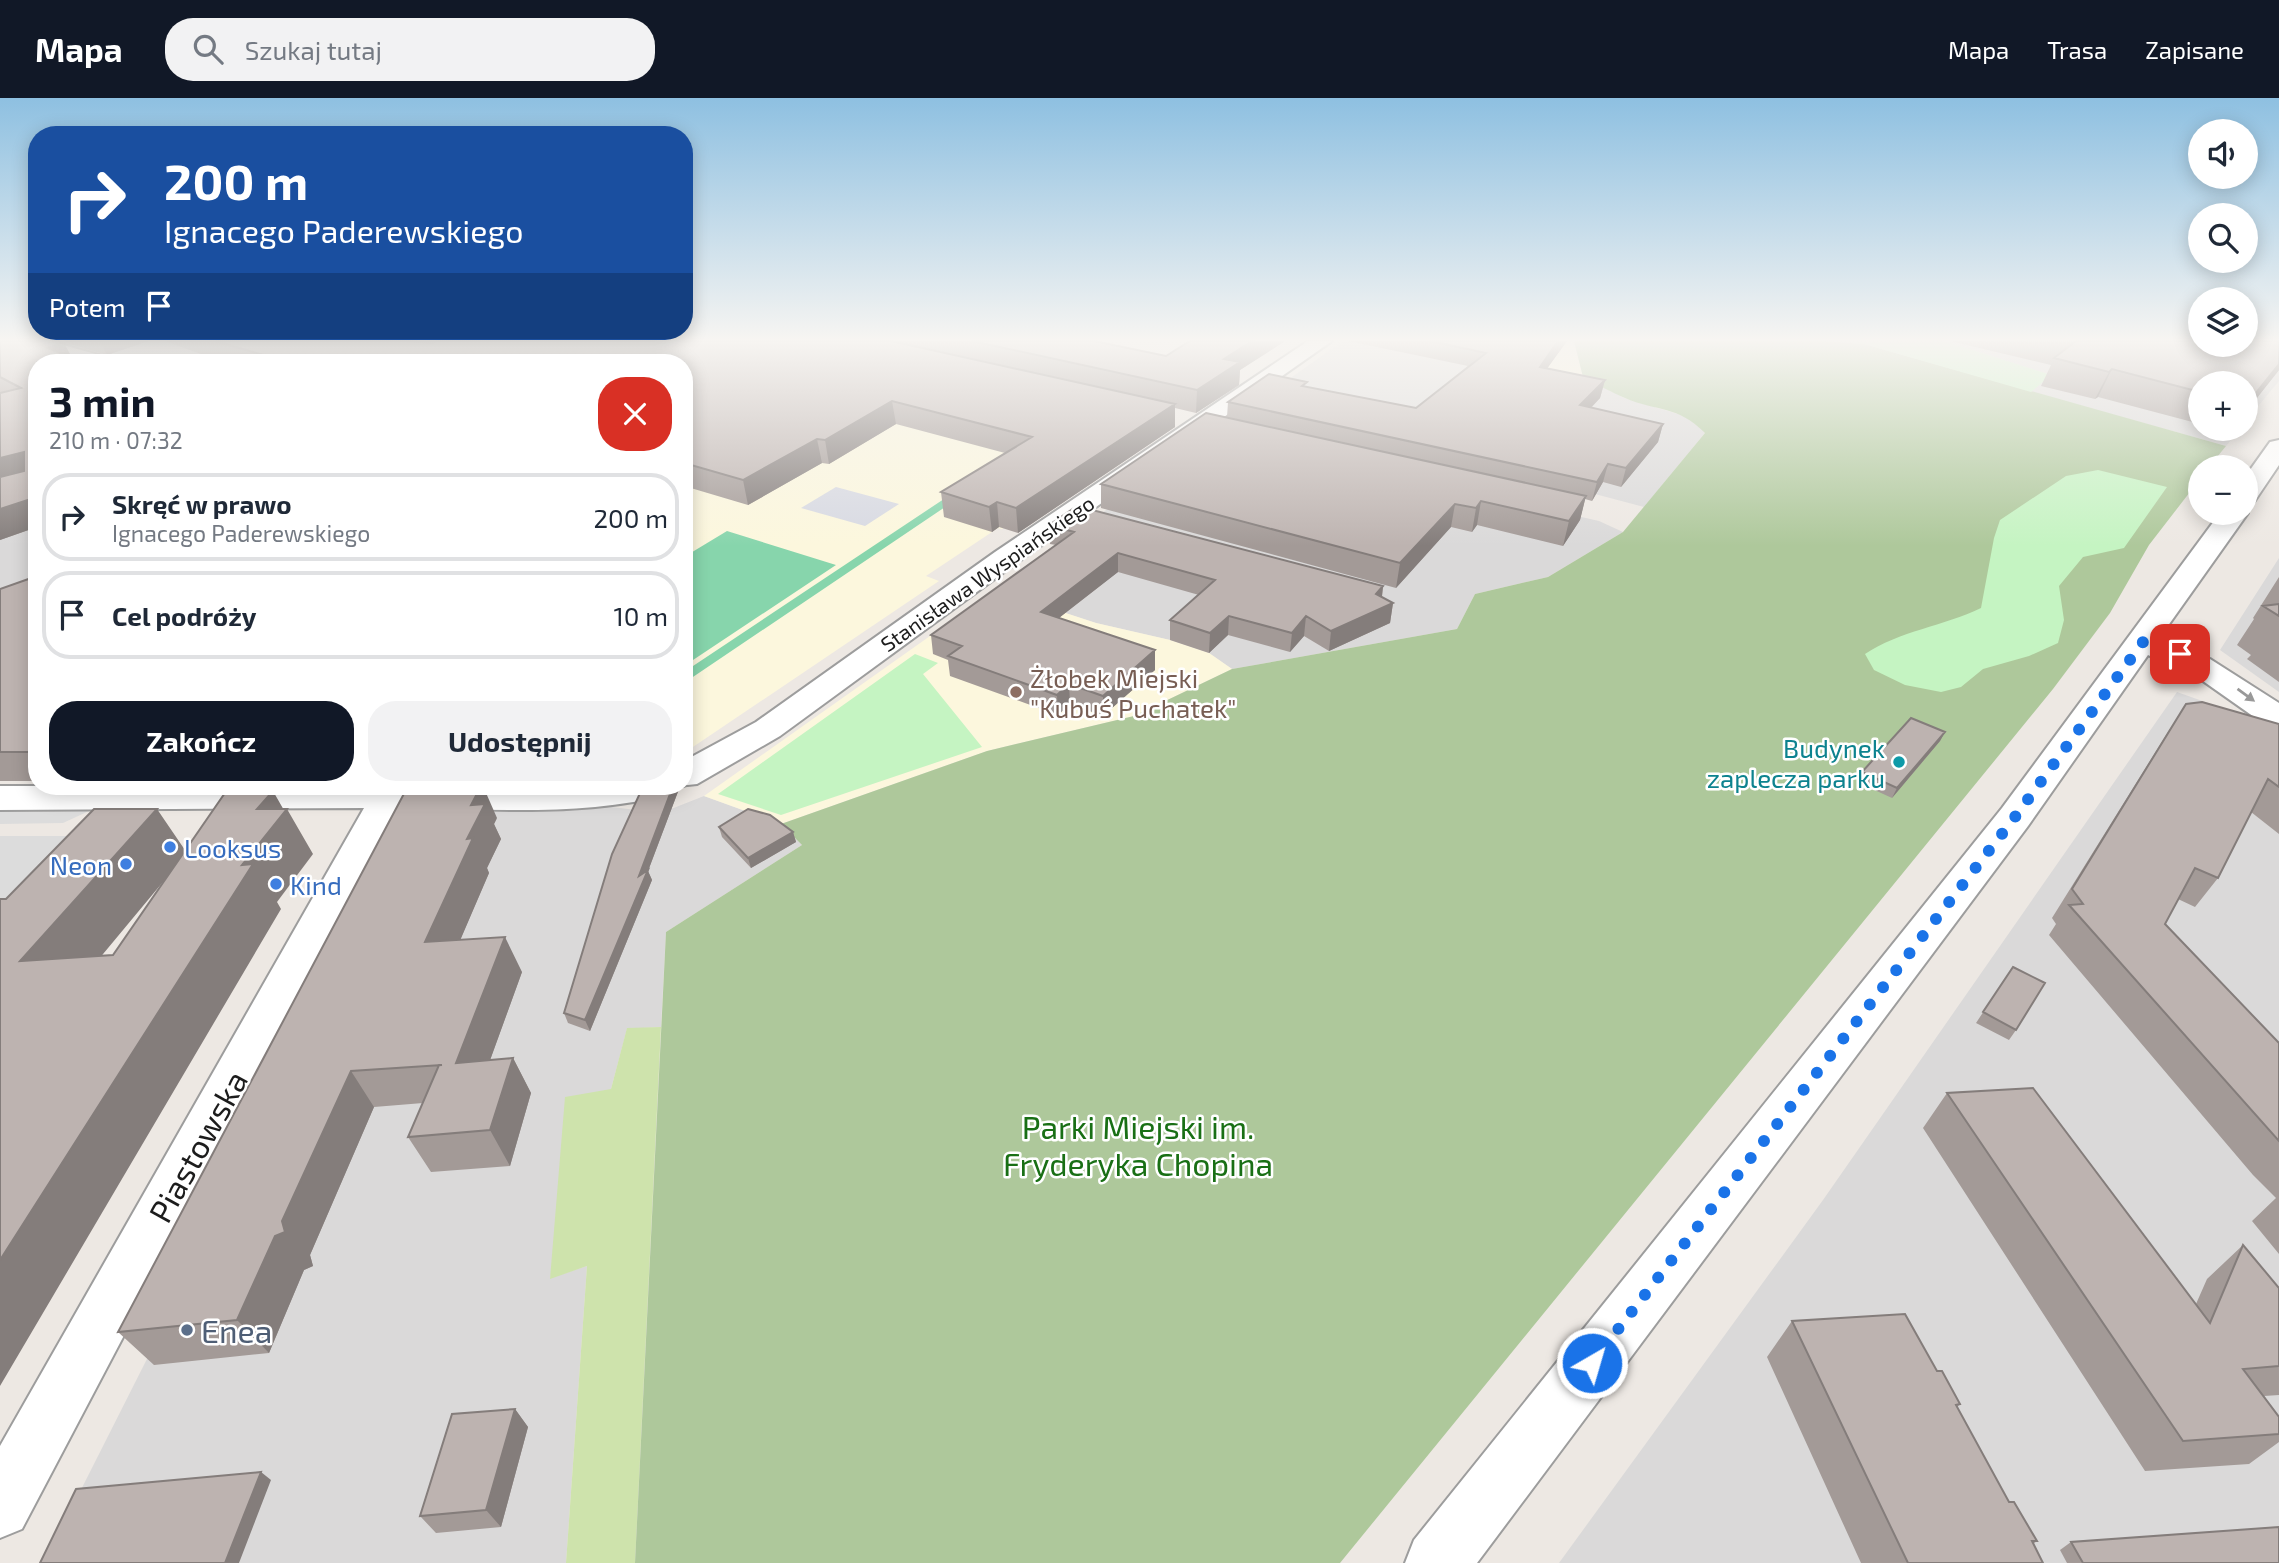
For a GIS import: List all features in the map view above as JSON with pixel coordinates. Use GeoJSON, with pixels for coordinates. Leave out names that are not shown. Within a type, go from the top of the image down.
{"type":"FeatureCollection","features":[{"type":"Feature","properties":{"kind":"street","name":"Stanisława Wyspiańskiego"},"geometry":{"type":"LineString","coordinates":[[693,771],[768,729],[1004,558],[1088,515],[1225,409]]}},
{"type":"Feature","properties":{"kind":"street"},"geometry":{"type":"LineString","coordinates":[[2258,477],[2279,447]]}},
{"type":"Feature","properties":{"kind":"street"},"geometry":{"type":"LineString","coordinates":[[1437,1563],[1471,1539],[2006,828],[2226,525]]}},
{"type":"Feature","properties":{"kind":"street"},"geometry":{"type":"LineString","coordinates":[[2143,642],[2180,654],[2216,673],[2279,719]]}},
{"type":"Feature","properties":{"kind":"street"},"geometry":{"type":"LineString","coordinates":[[0,798],[168,795]]}},
{"type":"Feature","properties":{"kind":"street","name":"Piastowska"},"geometry":{"type":"LineString","coordinates":[[0,1507],[390,795]]}},
{"type":"Feature","properties":{"kind":"street"},"geometry":{"type":"LineString","coordinates":[[519,795],[601,795]]}},
{"type":"Feature","properties":{"kind":"shaded area"},"geometry":{"type":"Polygon","coordinates":[[[0,409],[28,409],[28,605],[0,615],[0,409]]]}},
{"type":"Feature","properties":{"kind":"shaded area"},"geometry":{"type":"Polygon","coordinates":[[[836,409],[870,409],[1115,429],[1002,529],[998,528],[926,576],[939,581],[693,747],[693,487],[836,409]]]}},
{"type":"Feature","properties":{"kind":"shaded area"},"geometry":{"type":"Polygon","coordinates":[[[1246,409],[1662,409],[1688,417],[1705,433],[1644,507],[1527,476],[1231,420],[1246,409]]]}},
{"type":"Feature","properties":{"kind":"shaded area"},"geometry":{"type":"Polygon","coordinates":[[[2094,409],[2188,409],[2188,435],[2094,409]]]}},
{"type":"Feature","properties":{"kind":"shaded area"},"geometry":{"type":"Polygon","coordinates":[[[1213,433],[1599,521],[1623,532],[1548,577],[1475,594],[1457,629],[1232,669],[1209,653],[1170,640],[1096,623],[995,590],[1213,433]]]}},
{"type":"Feature","properties":{"kind":"shaded area"},"geometry":{"type":"Polygon","coordinates":[[[2208,441],[2230,441],[2226,446],[2208,441]]]}},
{"type":"Feature","properties":{"kind":"shaded area"},"geometry":{"type":"Polygon","coordinates":[[[836,487],[899,504],[865,526],[801,508],[836,487]]]}},
{"type":"Feature","properties":{"kind":"shaded area"},"geometry":{"type":"Polygon","coordinates":[[[2279,558],[2279,692],[2220,650],[2279,558]]]}},
{"type":"Feature","properties":{"kind":"shaded area","name":"Żłobek Miejski \"Kubuś Puchatek\""},"geometry":{"type":"Polygon","coordinates":[[[995,590],[1096,623],[1170,640],[1209,653],[1232,669],[1134,716],[987,751],[781,824],[704,796],[995,590]]]}},
{"type":"Feature","properties":{"kind":"shaded area"},"geometry":{"type":"Polygon","coordinates":[[[2177,692],[2242,715],[2279,743],[2279,1563],[1559,1563],[1823,1200],[2177,692]]]}},
{"type":"Feature","properties":{"kind":"shaded area"},"geometry":{"type":"Polygon","coordinates":[[[704,796],[781,824],[802,845],[666,932],[661,1027],[627,1029],[611,1089],[550,1278],[587,1266],[566,1563],[44,1563],[421,816],[603,806],[661,813],[704,796]]]}},
{"type":"Feature","properties":{"kind":"shaded area"},"geometry":{"type":"Polygon","coordinates":[[[89,811],[63,823],[0,824],[0,812],[89,811]]]}},
{"type":"Feature","properties":{"kind":"shaded area"},"geometry":{"type":"Polygon","coordinates":[[[0,836],[89,836],[0,907],[0,836]]]}},
{"type":"Feature","properties":{"kind":"green space","name":"Parki Miejski im. Fryderyka Chopina"},"geometry":{"type":"Polygon","coordinates":[[[1663,409],[2096,409],[2188,435],[2188,441],[2208,441],[2226,446],[2219,455],[2188,455],[2188,495],[2149,545],[2110,613],[2053,689],[1340,1563],[635,1563],[666,932],[802,845],[781,824],[987,751],[1134,716],[1232,669],[1457,629],[1475,594],[1548,577],[1623,532],[1705,433],[1685,418],[1663,409]]]}},
{"type":"Feature","properties":{"kind":"green space"},"geometry":{"type":"Polygon","coordinates":[[[992,467],[1000,470],[693,677],[693,666],[992,467]]]}},
{"type":"Feature","properties":{"kind":"green space"},"geometry":{"type":"Polygon","coordinates":[[[2098,470],[2167,487],[2124,548],[2083,557],[2059,586],[2064,620],[2058,643],[2029,656],[1983,669],[1961,687],[1941,692],[1905,685],[1874,670],[1865,654],[1878,646],[1981,608],[2000,520],[2066,476],[2098,470]]]}},
{"type":"Feature","properties":{"kind":"green space"},"geometry":{"type":"Polygon","coordinates":[[[727,531],[836,565],[693,660],[693,552],[727,531]]]}},
{"type":"Feature","properties":{"kind":"green space"},"geometry":{"type":"Polygon","coordinates":[[[915,654],[938,663],[923,674],[982,747],[781,815],[718,794],[915,654]]]}},
{"type":"Feature","properties":{"kind":"green space"},"geometry":{"type":"Polygon","coordinates":[[[661,1027],[635,1563],[566,1563],[587,1266],[550,1279],[565,1097],[611,1089],[627,1028],[661,1027]]]}},
{"type":"Feature","properties":{"kind":"building"},"geometry":{"type":"Polygon","coordinates":[[[0,409],[28,409],[28,500],[0,509],[0,477],[24,471],[24,452],[0,458],[0,409]]]}},
{"type":"Feature","properties":{"kind":"building"},"geometry":{"type":"Polygon","coordinates":[[[693,409],[878,409],[825,440],[817,439],[743,480],[693,466],[693,409]]]}},
{"type":"Feature","properties":{"kind":"building"},"geometry":{"type":"Polygon","coordinates":[[[925,409],[1167,409],[1016,508],[997,502],[989,507],[941,492],[1032,437],[925,409]]]}},
{"type":"Feature","properties":{"kind":"building"},"geometry":{"type":"Polygon","coordinates":[[[1262,409],[1599,409],[1663,424],[1626,468],[1608,464],[1597,482],[1262,409]]]}},
{"type":"Feature","properties":{"kind":"building"},"geometry":{"type":"Polygon","coordinates":[[[1206,413],[1586,496],[1569,521],[1481,501],[1476,508],[1455,504],[1400,563],[1101,484],[1206,413]]]}},
{"type":"Feature","properties":{"kind":"building"},"geometry":{"type":"Polygon","coordinates":[[[1077,506],[1383,586],[1376,594],[1393,603],[1331,631],[1306,616],[1292,633],[1229,616],[1210,633],[1170,620],[1215,580],[1118,553],[1041,612],[1155,650],[1103,696],[1069,684],[1057,695],[948,656],[962,646],[931,635],[1074,532],[1049,525],[1077,506]]]}},
{"type":"Feature","properties":{"kind":"building"},"geometry":{"type":"Polygon","coordinates":[[[28,579],[28,752],[0,752],[0,589],[28,579]]]}},
{"type":"Feature","properties":{"kind":"building"},"geometry":{"type":"Polygon","coordinates":[[[2279,604],[2279,616],[2263,606],[2279,604]]]}},
{"type":"Feature","properties":{"kind":"building"},"geometry":{"type":"Polygon","coordinates":[[[2202,702],[2279,724],[2279,787],[2268,779],[2218,878],[2195,868],[2165,924],[2279,1043],[2279,1141],[2069,905],[2083,904],[2072,889],[2186,704],[2202,702]]]}},
{"type":"Feature","properties":{"kind":"building","name":"Budynek zaplecza parku"},"geometry":{"type":"Polygon","coordinates":[[[1911,718],[1945,732],[1897,788],[1862,772],[1911,718]]]}},
{"type":"Feature","properties":{"kind":"building"},"geometry":{"type":"Polygon","coordinates":[[[224,795],[269,795],[257,809],[287,809],[242,865],[253,864],[0,1260],[0,899],[6,899],[94,809],[157,809],[20,961],[113,955],[224,795]]]}},
{"type":"Feature","properties":{"kind":"building"},"geometry":{"type":"Polygon","coordinates":[[[403,795],[476,795],[471,805],[485,804],[467,839],[473,838],[425,942],[505,937],[456,1063],[513,1058],[490,1130],[408,1137],[439,1065],[351,1071],[282,1221],[285,1232],[275,1236],[237,1320],[118,1332],[403,795]]]}},
{"type":"Feature","properties":{"kind":"building"},"geometry":{"type":"Polygon","coordinates":[[[639,795],[670,795],[639,876],[648,870],[585,1020],[564,1013],[612,854],[639,795]]]}},
{"type":"Feature","properties":{"kind":"building"},"geometry":{"type":"Polygon","coordinates":[[[748,809],[770,815],[793,832],[748,858],[719,827],[748,809]]]}},
{"type":"Feature","properties":{"kind":"building"},"geometry":{"type":"Polygon","coordinates":[[[2013,967],[2045,983],[2016,1030],[1983,1012],[2013,967]]]}},
{"type":"Feature","properties":{"kind":"building"},"geometry":{"type":"Polygon","coordinates":[[[2033,1088],[2210,1323],[2243,1245],[2279,1288],[2279,1366],[2243,1369],[2279,1417],[2279,1434],[2183,1441],[1947,1093],[2033,1088]]]}},
{"type":"Feature","properties":{"kind":"building"},"geometry":{"type":"Polygon","coordinates":[[[1905,1314],[1937,1371],[1942,1371],[1960,1404],[1956,1405],[2009,1502],[2014,1502],[2037,1541],[2032,1541],[2043,1563],[1908,1563],[1792,1321],[1905,1314]]]}},
{"type":"Feature","properties":{"kind":"building"},"geometry":{"type":"Polygon","coordinates":[[[515,1409],[486,1510],[420,1516],[452,1414],[515,1409]]]}},
{"type":"Feature","properties":{"kind":"building"},"geometry":{"type":"Polygon","coordinates":[[[261,1472],[225,1563],[40,1563],[76,1489],[261,1472]]]}},
{"type":"Feature","properties":{"kind":"building"},"geometry":{"type":"Polygon","coordinates":[[[2279,1527],[2279,1563],[2083,1563],[2071,1542],[2279,1527]]]}},
{"type":"Feature","properties":{"kind":"place","name":"Żłobek Miejski \"Kubuś Puchatek\""},"geometry":{"type":"Point","coordinates":[1016,692]}},
{"type":"Feature","properties":{"kind":"place","name":"Budynek zaplecza parku"},"geometry":{"type":"Point","coordinates":[1899,762]}},
{"type":"Feature","properties":{"kind":"place","name":"Looksus"},"geometry":{"type":"Point","coordinates":[170,847]}},
{"type":"Feature","properties":{"kind":"place","name":"Neon"},"geometry":{"type":"Point","coordinates":[126,864]}},
{"type":"Feature","properties":{"kind":"place","name":"Kind"},"geometry":{"type":"Point","coordinates":[276,884]}},
{"type":"Feature","properties":{"kind":"place","name":"Enea"},"geometry":{"type":"Point","coordinates":[187,1330]}},
{"type":"Feature","properties":{"kind":"route"},"geometry":{"type":"LineString","coordinates":[[1592,1363],[2015,817],[2094,705],[2143,642],[2180,654]]}}]}
